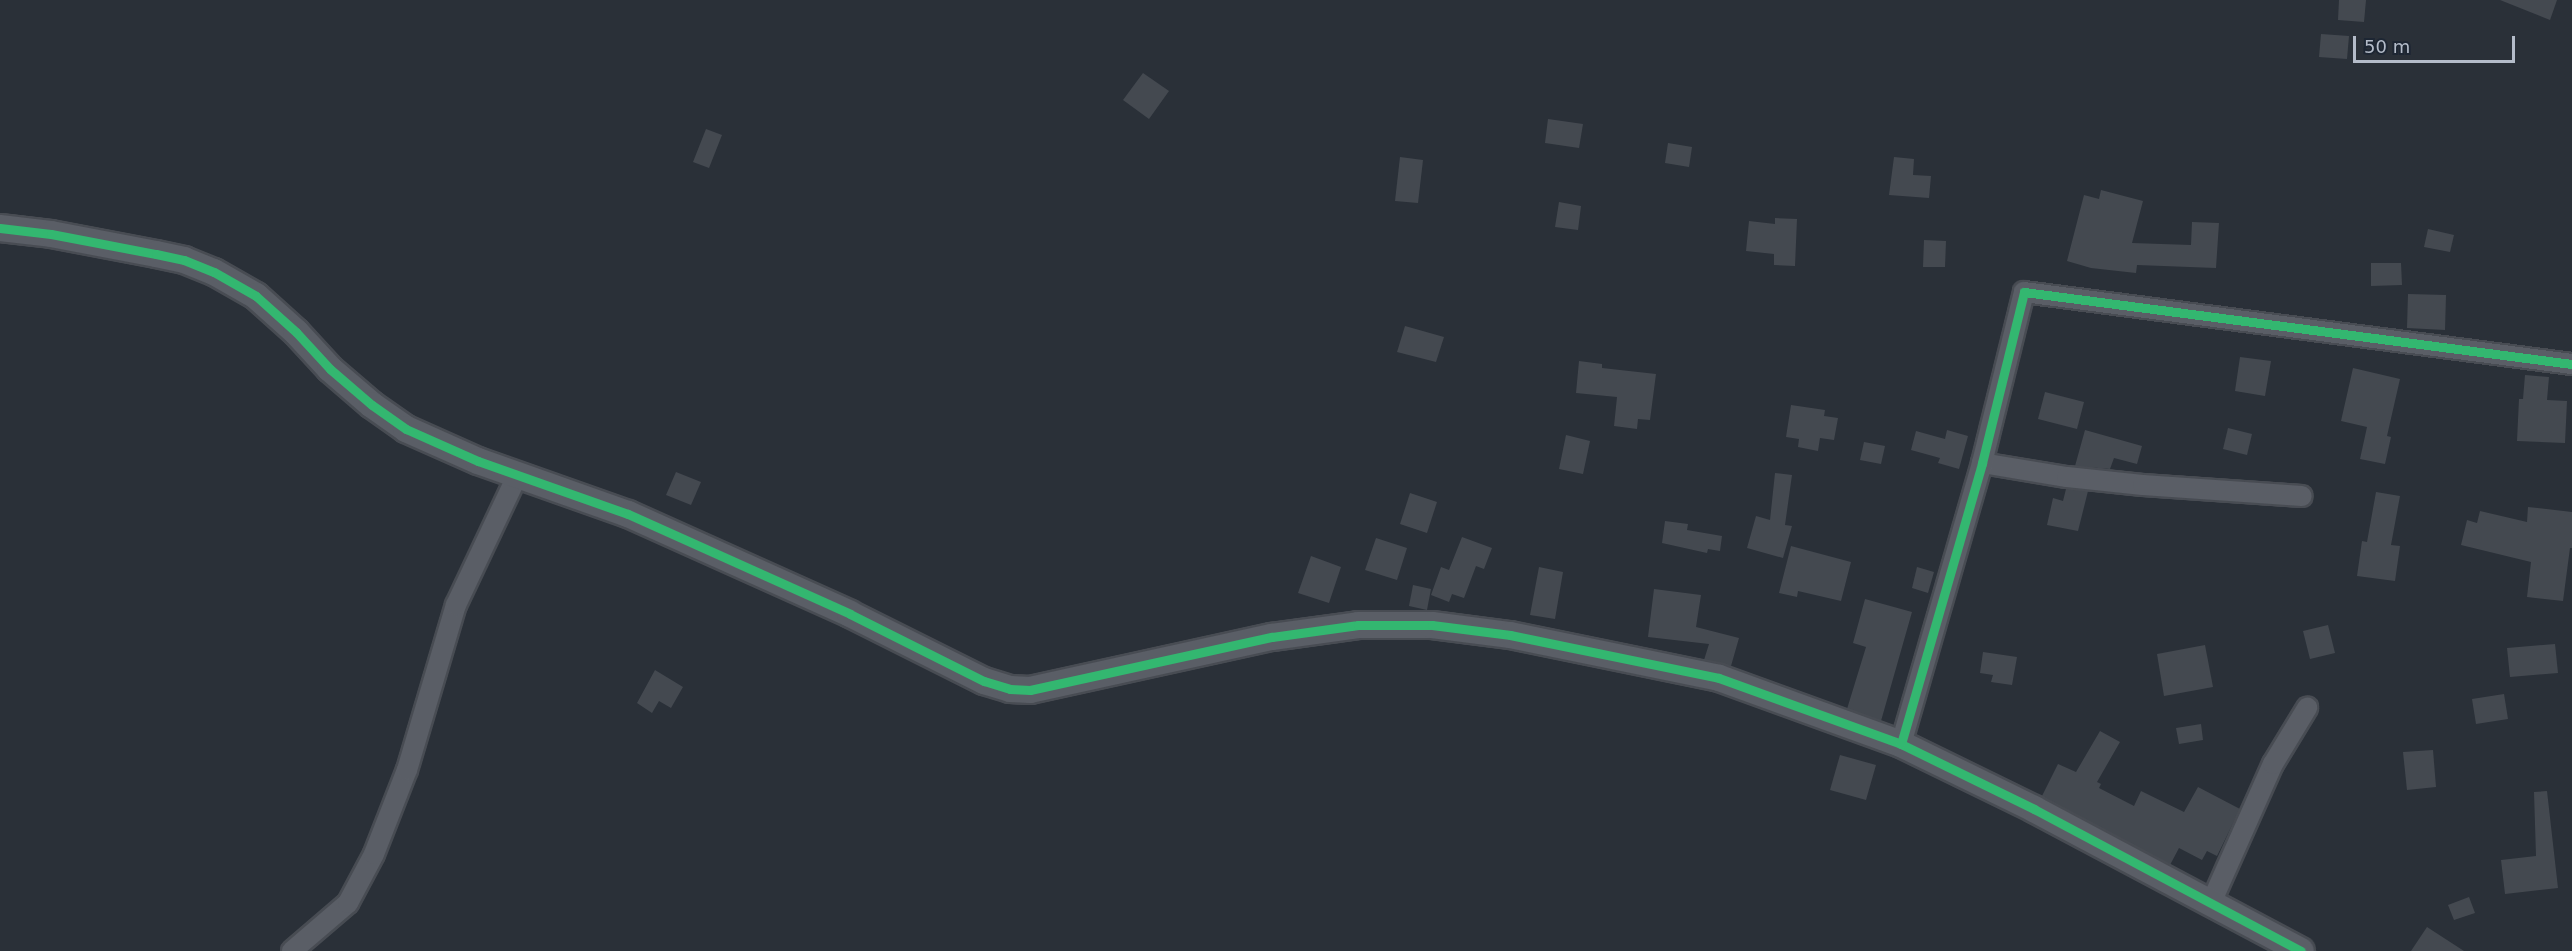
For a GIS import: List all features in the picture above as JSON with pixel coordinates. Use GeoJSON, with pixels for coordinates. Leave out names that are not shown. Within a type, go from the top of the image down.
{"type":"FeatureCollection","features":[{"type":"Feature","properties":{"kind":"street"},"geometry":{"type":"LineString","coordinates":[[0,228],[51,234],[156,254],[184,260],[214,272],[256,296],[296,332],[330,369],[372,405],[437,445],[517,476],[628,514],[850,614],[984,681],[1010,689],[1042,688],[1272,637],[1358,625],[1432,625],[1510,635],[1719,678],[1901,744],[2034,809],[2301,951]]}},
{"type":"Feature","properties":{"kind":"street"},"geometry":{"type":"LineString","coordinates":[[1901,744],[1982,462],[2024,292],[2572,364]]}},
{"type":"Feature","properties":{"kind":"street"},"geometry":{"type":"LineString","coordinates":[[1982,462],[2067,477],[2302,496]]}},
{"type":"Feature","properties":{"kind":"street"},"geometry":{"type":"LineString","coordinates":[[292,951],[348,903],[374,854],[407,770],[456,605],[517,476]]}},
{"type":"Feature","properties":{"kind":"street"},"geometry":{"type":"LineString","coordinates":[[2211,903],[2273,764],[2307,708]]}},
{"type":"Feature","properties":{"kind":"building"},"geometry":{"type":"Polygon","coordinates":[[[2339,0],[2366,0],[2364,22],[2338,20],[2339,0]]]}},
{"type":"Feature","properties":{"kind":"building"},"geometry":{"type":"Polygon","coordinates":[[[2500,0],[2557,0],[2550,20],[2500,0]]]}},
{"type":"Feature","properties":{"kind":"building"},"geometry":{"type":"Polygon","coordinates":[[[2321,34],[2349,36],[2347,59],[2319,57],[2321,34]]]}},
{"type":"Feature","properties":{"kind":"building"},"geometry":{"type":"Polygon","coordinates":[[[1143,73],[1169,91],[1149,119],[1123,100],[1143,73]]]}},
{"type":"Feature","properties":{"kind":"building"},"geometry":{"type":"Polygon","coordinates":[[[1548,119],[1583,124],[1579,148],[1545,143],[1548,119]]]}},
{"type":"Feature","properties":{"kind":"building"},"geometry":{"type":"Polygon","coordinates":[[[706,129],[722,135],[709,168],[693,162],[706,129]]]}},
{"type":"Feature","properties":{"kind":"building"},"geometry":{"type":"Polygon","coordinates":[[[1668,143],[1692,147],[1689,167],[1665,163],[1668,143]]]}},
{"type":"Feature","properties":{"kind":"building"},"geometry":{"type":"Polygon","coordinates":[[[1400,157],[1423,160],[1418,203],[1395,201],[1400,157]]]}},
{"type":"Feature","properties":{"kind":"building"},"geometry":{"type":"Polygon","coordinates":[[[1894,157],[1914,159],[1913,175],[1931,176],[1929,198],[1889,195],[1894,157]]]}},
{"type":"Feature","properties":{"kind":"building"},"geometry":{"type":"Polygon","coordinates":[[[2101,190],[2143,201],[2132,243],[2191,245],[2192,222],[2219,223],[2216,268],[2137,265],[2136,273],[2091,268],[2067,261],[2084,195],[2099,199],[2101,190]]]}},
{"type":"Feature","properties":{"kind":"building"},"geometry":{"type":"Polygon","coordinates":[[[1559,202],[1581,206],[1578,230],[1555,227],[1559,202]]]}},
{"type":"Feature","properties":{"kind":"building"},"geometry":{"type":"Polygon","coordinates":[[[1775,218],[1797,219],[1795,266],[1774,265],[1774,254],[1746,251],[1749,221],[1775,224],[1775,218]]]}},
{"type":"Feature","properties":{"kind":"building"},"geometry":{"type":"Polygon","coordinates":[[[2428,229],[2454,235],[2450,252],[2424,247],[2428,229]]]}},
{"type":"Feature","properties":{"kind":"building"},"geometry":{"type":"Polygon","coordinates":[[[1924,240],[1946,241],[1945,267],[1923,267],[1924,240]]]}},
{"type":"Feature","properties":{"kind":"building"},"geometry":{"type":"Polygon","coordinates":[[[2371,263],[2401,263],[2402,285],[2371,286],[2371,263]]]}},
{"type":"Feature","properties":{"kind":"building"},"geometry":{"type":"Polygon","coordinates":[[[2408,294],[2446,295],[2445,330],[2407,328],[2408,294]]]}},
{"type":"Feature","properties":{"kind":"building"},"geometry":{"type":"Polygon","coordinates":[[[1405,326],[1444,337],[1436,362],[1397,352],[1405,326]]]}},
{"type":"Feature","properties":{"kind":"building"},"geometry":{"type":"Polygon","coordinates":[[[2240,357],[2271,361],[2265,396],[2235,391],[2240,357]]]}},
{"type":"Feature","properties":{"kind":"building"},"geometry":{"type":"Polygon","coordinates":[[[1579,361],[1602,364],[1602,368],[1656,374],[1650,420],[1638,419],[1637,429],[1614,426],[1617,397],[1576,393],[1579,361]]]}},
{"type":"Feature","properties":{"kind":"building"},"geometry":{"type":"Polygon","coordinates":[[[2353,368],[2400,379],[2387,436],[2391,437],[2385,464],[2360,459],[2367,427],[2341,421],[2353,368]]]}},
{"type":"Feature","properties":{"kind":"building"},"geometry":{"type":"Polygon","coordinates":[[[2525,375],[2549,377],[2547,400],[2567,401],[2565,443],[2517,441],[2519,399],[2523,399],[2525,375]]]}},
{"type":"Feature","properties":{"kind":"building"},"geometry":{"type":"Polygon","coordinates":[[[2045,392],[2084,402],[2077,429],[2038,419],[2045,392]]]}},
{"type":"Feature","properties":{"kind":"building"},"geometry":{"type":"Polygon","coordinates":[[[1791,405],[1825,410],[1824,416],[1838,418],[1834,440],[1820,438],[1818,451],[1798,447],[1799,439],[1786,437],[1791,405]]]}},
{"type":"Feature","properties":{"kind":"building"},"geometry":{"type":"Polygon","coordinates":[[[2228,428],[2252,434],[2247,455],[2223,449],[2228,428]]]}},
{"type":"Feature","properties":{"kind":"building"},"geometry":{"type":"Polygon","coordinates":[[[1947,430],[1968,436],[1959,469],[1938,463],[1940,458],[1911,450],[1916,431],[1945,439],[1947,430]]]}},
{"type":"Feature","properties":{"kind":"building"},"geometry":{"type":"Polygon","coordinates":[[[2085,430],[2142,446],[2137,464],[2114,458],[2110,469],[2075,466],[2085,430]]]}},
{"type":"Feature","properties":{"kind":"building"},"geometry":{"type":"Polygon","coordinates":[[[1566,435],[1590,441],[1583,474],[1559,469],[1566,435]]]}},
{"type":"Feature","properties":{"kind":"building"},"geometry":{"type":"Polygon","coordinates":[[[1864,442],[1885,446],[1881,464],[1860,460],[1864,442]]]}},
{"type":"Feature","properties":{"kind":"building"},"geometry":{"type":"Polygon","coordinates":[[[676,472],[701,482],[691,505],[666,495],[676,472]]]}},
{"type":"Feature","properties":{"kind":"building"},"geometry":{"type":"Polygon","coordinates":[[[1775,473],[1792,475],[1785,525],[1792,526],[1783,558],[1747,548],[1756,516],[1770,520],[1775,473]]]}},
{"type":"Feature","properties":{"kind":"building"},"geometry":{"type":"Polygon","coordinates":[[[2066,489],[2088,491],[2078,531],[2047,525],[2053,498],[2063,501],[2066,489]]]}},
{"type":"Feature","properties":{"kind":"building"},"geometry":{"type":"Polygon","coordinates":[[[2376,492],[2400,496],[2391,545],[2400,546],[2395,581],[2357,576],[2362,541],[2367,542],[2376,492]]]}},
{"type":"Feature","properties":{"kind":"building"},"geometry":{"type":"Polygon","coordinates":[[[1410,493],[1437,502],[1427,533],[1400,524],[1410,493]]]}},
{"type":"Feature","properties":{"kind":"building"},"geometry":{"type":"Polygon","coordinates":[[[2528,507],[2572,512],[2572,548],[2570,548],[2563,601],[2527,597],[2531,562],[2461,545],[2467,520],[2477,523],[2480,511],[2527,522],[2528,507]]]}},
{"type":"Feature","properties":{"kind":"building"},"geometry":{"type":"Polygon","coordinates":[[[1665,521],[1688,524],[1687,530],[1722,536],[1720,551],[1708,549],[1707,553],[1662,543],[1665,521]]]}},
{"type":"Feature","properties":{"kind":"building"},"geometry":{"type":"Polygon","coordinates":[[[1462,537],[1492,548],[1484,569],[1476,566],[1464,598],[1452,594],[1449,602],[1431,595],[1441,567],[1449,570],[1462,537]]]}},
{"type":"Feature","properties":{"kind":"building"},"geometry":{"type":"Polygon","coordinates":[[[1376,538],[1407,548],[1397,580],[1365,570],[1376,538]]]}},
{"type":"Feature","properties":{"kind":"building"},"geometry":{"type":"Polygon","coordinates":[[[1791,546],[1851,562],[1841,601],[1798,591],[1797,597],[1779,593],[1791,546]]]}},
{"type":"Feature","properties":{"kind":"building"},"geometry":{"type":"Polygon","coordinates":[[[1311,556],[1341,567],[1329,603],[1298,593],[1311,556]]]}},
{"type":"Feature","properties":{"kind":"building"},"geometry":{"type":"Polygon","coordinates":[[[1539,567],[1563,572],[1555,619],[1530,615],[1539,567]]]}},
{"type":"Feature","properties":{"kind":"building"},"geometry":{"type":"Polygon","coordinates":[[[1917,567],[1934,572],[1928,593],[1912,588],[1917,567]]]}},
{"type":"Feature","properties":{"kind":"building"},"geometry":{"type":"Polygon","coordinates":[[[1413,585],[1431,589],[1427,610],[1409,606],[1413,585]]]}},
{"type":"Feature","properties":{"kind":"building"},"geometry":{"type":"Polygon","coordinates":[[[1654,589],[1701,595],[1696,627],[1739,638],[1731,666],[1704,660],[1709,644],[1648,637],[1654,589]]]}},
{"type":"Feature","properties":{"kind":"building"},"geometry":{"type":"Polygon","coordinates":[[[1865,599],[1912,612],[1881,721],[1847,709],[1866,647],[1853,643],[1865,599]]]}},
{"type":"Feature","properties":{"kind":"building"},"geometry":{"type":"Polygon","coordinates":[[[2328,625],[2335,653],[2310,659],[2303,631],[2328,625]]]}},
{"type":"Feature","properties":{"kind":"building"},"geometry":{"type":"Polygon","coordinates":[[[2555,644],[2558,673],[2510,677],[2507,648],[2555,644]]]}},
{"type":"Feature","properties":{"kind":"building"},"geometry":{"type":"Polygon","coordinates":[[[2205,645],[2213,687],[2164,696],[2157,654],[2205,645]]]}},
{"type":"Feature","properties":{"kind":"building"},"geometry":{"type":"Polygon","coordinates":[[[1983,652],[2017,657],[2012,685],[1991,682],[1993,675],[1980,673],[1983,652]]]}},
{"type":"Feature","properties":{"kind":"building"},"geometry":{"type":"Polygon","coordinates":[[[655,670],[683,687],[671,708],[659,701],[652,713],[637,703],[655,670]]]}},
{"type":"Feature","properties":{"kind":"building"},"geometry":{"type":"Polygon","coordinates":[[[2504,694],[2508,719],[2476,724],[2472,699],[2504,694]]]}},
{"type":"Feature","properties":{"kind":"building"},"geometry":{"type":"Polygon","coordinates":[[[2201,724],[2203,740],[2179,744],[2176,728],[2201,724]]]}},
{"type":"Feature","properties":{"kind":"building"},"geometry":{"type":"Polygon","coordinates":[[[2100,731],[2120,742],[2097,782],[2101,784],[2099,788],[2134,806],[2141,791],[2184,812],[2198,787],[2240,809],[2217,856],[2207,851],[2202,860],[2179,848],[2170,865],[2042,796],[2058,764],[2076,772],[2100,731]]]}},
{"type":"Feature","properties":{"kind":"building"},"geometry":{"type":"Polygon","coordinates":[[[2433,750],[2436,787],[2407,790],[2403,752],[2433,750]]]}},
{"type":"Feature","properties":{"kind":"building"},"geometry":{"type":"Polygon","coordinates":[[[1840,755],[1876,765],[1866,800],[1830,790],[1840,755]]]}},
{"type":"Feature","properties":{"kind":"building"},"geometry":{"type":"Polygon","coordinates":[[[2547,791],[2558,888],[2505,894],[2501,860],[2536,856],[2534,792],[2547,791]]]}},
{"type":"Feature","properties":{"kind":"building"},"geometry":{"type":"Polygon","coordinates":[[[2469,897],[2475,913],[2454,920],[2448,905],[2469,897]]]}},
{"type":"Feature","properties":{"kind":"building"},"geometry":{"type":"Polygon","coordinates":[[[2427,927],[2464,951],[2411,951],[2427,927]]]}},
{"type":"Feature","properties":{"kind":"cycle path"},"geometry":{"type":"LineString","coordinates":[[0,228],[51,234],[156,254],[184,260],[214,272],[256,296],[296,332],[330,369],[372,405],[406,429],[478,461],[628,514],[850,614],[984,681],[1010,689],[1030,690],[1272,637],[1358,625],[1432,625],[1510,635],[1719,678],[1901,744],[2034,809],[2301,951]]}},
{"type":"Feature","properties":{"kind":"cycle path"},"geometry":{"type":"LineString","coordinates":[[1901,744],[1982,463],[2024,292],[2572,364]]}}]}
